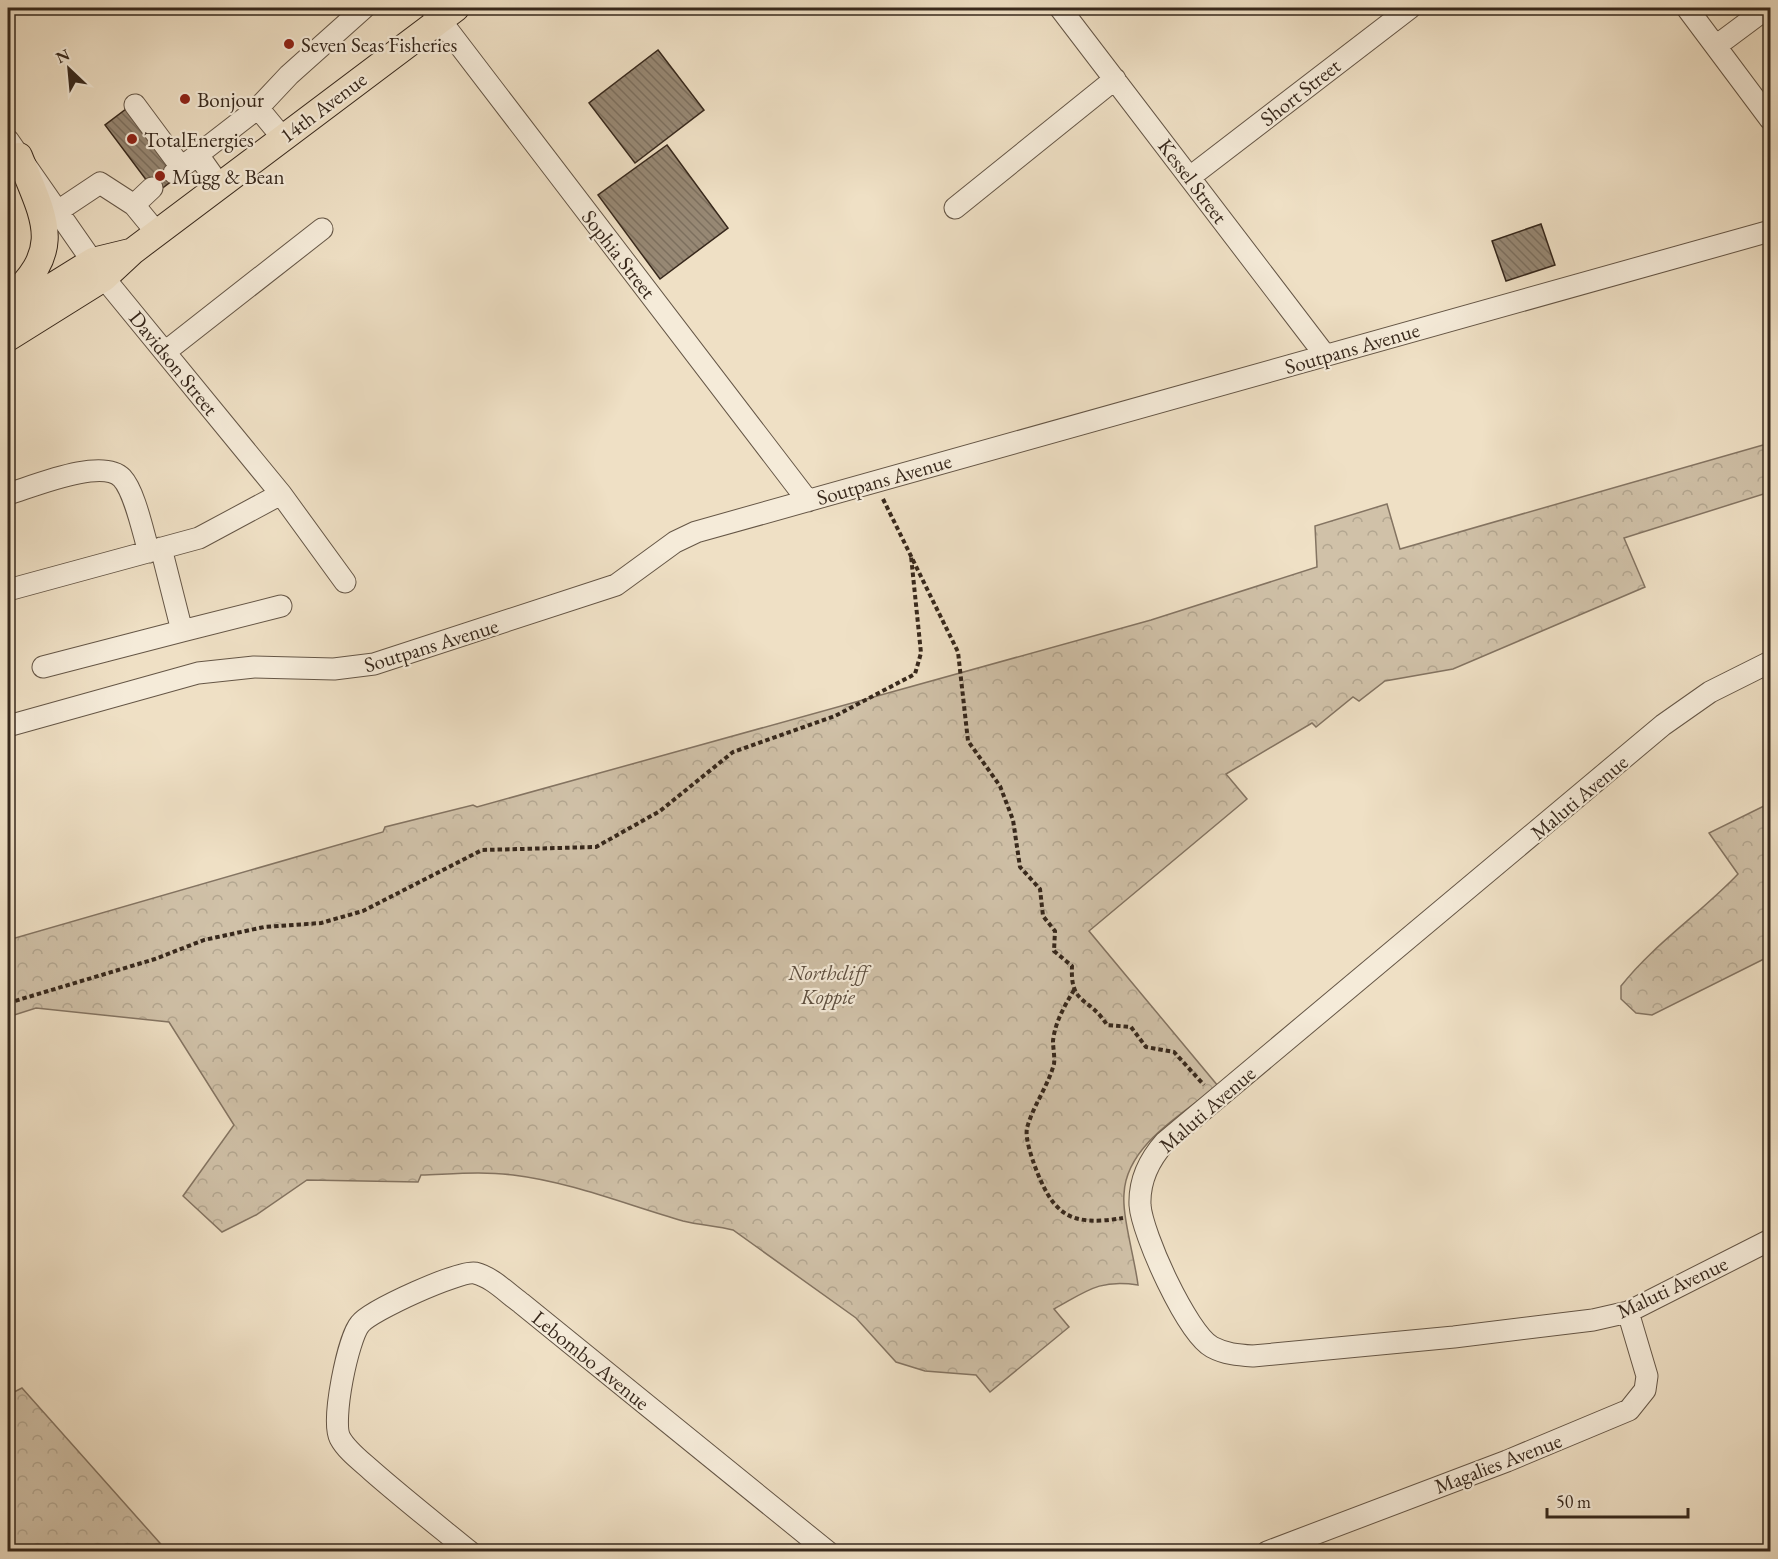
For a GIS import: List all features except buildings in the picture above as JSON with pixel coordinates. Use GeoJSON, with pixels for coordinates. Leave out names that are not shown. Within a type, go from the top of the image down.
{"type":"FeatureCollection","features":[{"type":"Feature","properties":{"kind":"main road","name":"14th Avenue"},"geometry":{"type":"LineString","coordinates":[[8,314],[133,251],[220,186],[442,12]]}},
{"type":"Feature","properties":{"kind":"main road"},"geometry":{"type":"LineString","coordinates":[[8,300],[34,273],[46,232],[40,207],[13,148]]}},
{"type":"Feature","properties":{"kind":"main road","name":"14th Avenue"},"geometry":{"type":"LineString","coordinates":[[8,338],[98,269]]}},
{"type":"Feature","properties":{"kind":"street"},"geometry":{"type":"LineString","coordinates":[[184,165],[258,108],[289,75],[364,8]]}},
{"type":"Feature","properties":{"kind":"street","name":"Kessel Street"},"geometry":{"type":"LineString","coordinates":[[1060,8],[1325,355]]}},
{"type":"Feature","properties":{"kind":"street","name":"Short Street"},"geometry":{"type":"LineString","coordinates":[[1190,177],[1410,8]]}},
{"type":"Feature","properties":{"kind":"street"},"geometry":{"type":"LineString","coordinates":[[1687,8],[1770,119]]}},
{"type":"Feature","properties":{"kind":"street"},"geometry":{"type":"LineString","coordinates":[[1716,46],[1767,8]]}},
{"type":"Feature","properties":{"kind":"street","name":"Sophia Street"},"geometry":{"type":"LineString","coordinates":[[442,12],[808,501]]}},
{"type":"Feature","properties":{"kind":"street"},"geometry":{"type":"LineString","coordinates":[[955,208],[1115,79]]}},
{"type":"Feature","properties":{"kind":"street"},"geometry":{"type":"LineString","coordinates":[[135,105],[184,165],[220,186]]}},
{"type":"Feature","properties":{"kind":"street"},"geometry":{"type":"LineString","coordinates":[[258,108],[282,137]]}},
{"type":"Feature","properties":{"kind":"street","name":"Davidson Street"},"geometry":{"type":"LineString","coordinates":[[13,148],[98,269],[281,494],[345,582]]}},
{"type":"Feature","properties":{"kind":"street"},"geometry":{"type":"LineString","coordinates":[[58,211],[98,183],[112,188],[134,205],[157,233]]}},
{"type":"Feature","properties":{"kind":"street"},"geometry":{"type":"LineString","coordinates":[[134,205],[152,188]]}},
{"type":"Feature","properties":{"kind":"street"},"geometry":{"type":"LineString","coordinates":[[165,352],[322,229]]}},
{"type":"Feature","properties":{"kind":"street","name":"Soutpans Avenue"},"geometry":{"type":"LineString","coordinates":[[8,726],[198,673],[254,667],[334,669],[374,664],[616,585],[687,536],[1770,231]]}},
{"type":"Feature","properties":{"kind":"street"},"geometry":{"type":"LineString","coordinates":[[8,494],[83,472],[100,470],[122,477],[155,550],[182,631]]}},
{"type":"Feature","properties":{"kind":"street"},"geometry":{"type":"LineString","coordinates":[[8,590],[199,538],[281,494]]}},
{"type":"Feature","properties":{"kind":"street"},"geometry":{"type":"LineString","coordinates":[[43,667],[281,606]]}},
{"type":"Feature","properties":{"kind":"street","name":"Maluti Avenue"},"geometry":{"type":"LineString","coordinates":[[1770,663],[1710,692],[1671,720],[1216,1099],[1165,1142],[1153,1156],[1143,1177],[1141,1192],[1142,1220],[1170,1287],[1193,1328],[1212,1347],[1232,1355],[1253,1356],[1454,1337],[1593,1320],[1628,1312],[1770,1240]]}},
{"type":"Feature","properties":{"kind":"street","name":"Lebombo Avenue"},"geometry":{"type":"LineString","coordinates":[[470,1551],[391,1488],[358,1458],[340,1438],[337,1421],[351,1340],[360,1324],[375,1311],[452,1278],[474,1273],[521,1303],[828,1551]]}},
{"type":"Feature","properties":{"kind":"street","name":"Magalies Avenue"},"geometry":{"type":"LineString","coordinates":[[1267,1551],[1507,1461],[1629,1410],[1645,1390],[1647,1376],[1628,1312]]}},
{"type":"Feature","properties":{"kind":"path"},"geometry":{"type":"LineString","coordinates":[[874,482],[958,652],[968,741],[1000,786],[1013,820],[1020,867],[1040,890],[1043,916],[1055,931],[1054,951],[1072,966],[1071,983],[1077,998],[1098,1009],[1107,1025],[1131,1027],[1146,1047],[1174,1052],[1216,1099]]}},
{"type":"Feature","properties":{"kind":"path"},"geometry":{"type":"LineString","coordinates":[[8,1004],[155,959],[204,940],[264,927],[321,923],[363,911],[482,850],[596,847],[660,811],[733,752],[835,716],[915,674],[921,653],[911,556]]}},
{"type":"Feature","properties":{"kind":"path"},"geometry":{"type":"LineString","coordinates":[[1074,990],[1061,1012],[1053,1040],[1054,1063],[1026,1130],[1032,1158],[1042,1186],[1061,1213],[1083,1221],[1099,1223],[1123,1218],[1142,1220]]}},
{"type":"Feature","properties":{"kind":"green space","name":"Northcliff Koppie"},"geometry":{"type":"Polygon","coordinates":[[[1770,443],[1770,492],[1624,538],[1645,587],[1453,669],[1385,681],[1359,701],[1353,697],[1316,727],[1312,723],[1226,774],[1247,799],[1089,931],[1218,1086],[1159,1132],[1135,1160],[1127,1176],[1124,1194],[1125,1214],[1138,1285],[1103,1285],[1054,1309],[1069,1327],[990,1392],[976,1375],[925,1371],[896,1362],[856,1318],[733,1230],[683,1221],[578,1188],[535,1178],[479,1173],[421,1175],[418,1182],[307,1180],[256,1215],[222,1232],[183,1196],[234,1125],[169,1022],[36,1008],[8,1017],[8,940],[383,832],[385,827],[473,805],[477,807],[1151,620],[1317,567],[1315,526],[1387,504],[1400,549],[1770,443]]]}},
{"type":"Feature","properties":{"kind":"green space"},"geometry":{"type":"Polygon","coordinates":[[[1770,803],[1770,956],[1652,1015],[1636,1013],[1621,999],[1621,986],[1648,956],[1738,874],[1709,833],[1770,803]]]}},
{"type":"Feature","properties":{"kind":"green space"},"geometry":{"type":"Polygon","coordinates":[[[22,1388],[167,1551],[8,1551],[8,1395],[22,1388]]]}},
{"type":"Feature","properties":{"kind":"place","name":"Seven Seas Fisheries"},"geometry":{"type":"Point","coordinates":[289,44]}},
{"type":"Feature","properties":{"kind":"place","name":"Bonjour"},"geometry":{"type":"Point","coordinates":[185,99]}},
{"type":"Feature","properties":{"kind":"place","name":"TotalEnergies"},"geometry":{"type":"Point","coordinates":[132,139]}},
{"type":"Feature","properties":{"kind":"place","name":"Mugg & Bean"},"geometry":{"type":"Point","coordinates":[160,176]}}]}
